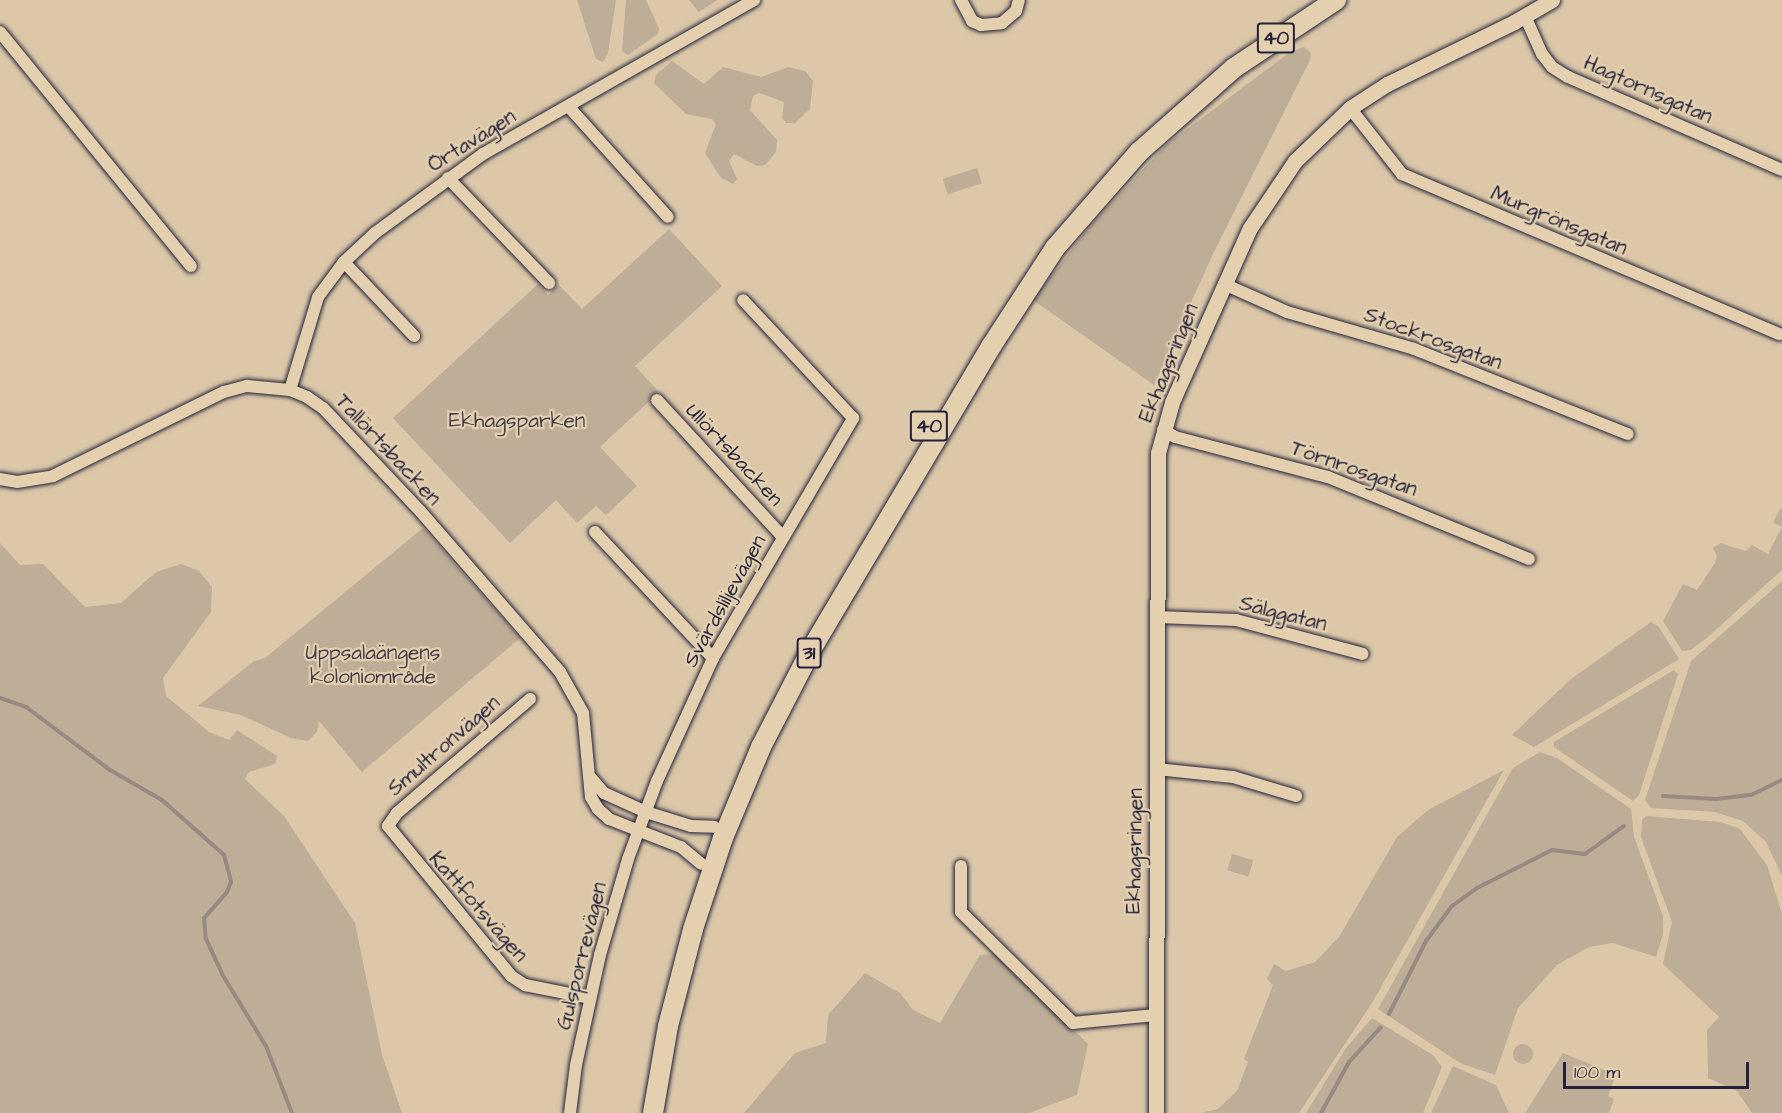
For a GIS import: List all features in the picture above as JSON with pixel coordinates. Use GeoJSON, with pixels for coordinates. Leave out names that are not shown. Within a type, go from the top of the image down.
{"type":"FeatureCollection","features":[{"type":"Feature","properties":{"kind":"highway","name":"40"},"geometry":{"type":"LineString","coordinates":[[714,827],[747,747],[791,658],[982,339],[1040,249],[1100,176],[1174,102],[1246,44],[1314,0]]}},
{"type":"Feature","properties":{"kind":"highway","name":"40"},"geometry":{"type":"LineString","coordinates":[[1064,237],[1119,172],[1180,113],[1248,58],[1336,0]]}},
{"type":"Feature","properties":{"kind":"highway","name":"31"},"geometry":{"type":"LineString","coordinates":[[653,1113],[668,1026],[693,929],[723,838],[761,747],[812,648],[1014,309],[1064,237]]}},
{"type":"Feature","properties":{"kind":"highway"},"geometry":{"type":"LineString","coordinates":[[640,1113],[666,978],[714,827]]}},
{"type":"Feature","properties":{"kind":"street","name":"Örtavägen"},"geometry":{"type":"LineString","coordinates":[[290,390],[318,297],[344,262],[448,178],[568,106],[754,0]]}},
{"type":"Feature","properties":{"kind":"street"},"geometry":{"type":"LineString","coordinates":[[962,0],[972,21],[981,25],[1002,23],[1017,11],[1019,0]]}},
{"type":"Feature","properties":{"kind":"street","name":"Ekhagsringen"},"geometry":{"type":"LineString","coordinates":[[1156,1113],[1158,453],[1163,430],[1224,284],[1271,191],[1295,161],[1350,108],[1386,84],[1526,16],[1552,0]]}},
{"type":"Feature","properties":{"kind":"street","name":"Hagtornsgatan"},"geometry":{"type":"LineString","coordinates":[[1526,16],[1542,54],[1560,72],[1782,170]]}},
{"type":"Feature","properties":{"kind":"street"},"geometry":{"type":"LineString","coordinates":[[0,32],[191,266]]}},
{"type":"Feature","properties":{"kind":"street"},"geometry":{"type":"LineString","coordinates":[[568,106],[668,217]]}},
{"type":"Feature","properties":{"kind":"street","name":"Murgrönsgatan"},"geometry":{"type":"LineString","coordinates":[[1350,108],[1402,174],[1779,334]]}},
{"type":"Feature","properties":{"kind":"street"},"geometry":{"type":"LineString","coordinates":[[448,178],[549,283]]}},
{"type":"Feature","properties":{"kind":"street"},"geometry":{"type":"LineString","coordinates":[[344,262],[414,336]]}},
{"type":"Feature","properties":{"kind":"street","name":"Stockrosgatan"},"geometry":{"type":"LineString","coordinates":[[1224,284],[1287,312],[1414,349],[1628,434]]}},
{"type":"Feature","properties":{"kind":"street","name":"Svärdsliljevägen"},"geometry":{"type":"LineString","coordinates":[[646,812],[713,658],[853,418],[743,300]]}},
{"type":"Feature","properties":{"kind":"street","name":"Tallörtsbacken"},"geometry":{"type":"LineString","coordinates":[[0,479],[17,483],[53,476],[224,392],[248,386],[290,390],[323,408],[545,652],[583,713],[591,797],[598,809],[609,819],[681,847],[701,864]]}},
{"type":"Feature","properties":{"kind":"street","name":"Ullörtsbacken"},"geometry":{"type":"LineString","coordinates":[[657,400],[783,537]]}},
{"type":"Feature","properties":{"kind":"street","name":"Törnrosgatan"},"geometry":{"type":"LineString","coordinates":[[1163,430],[1174,437],[1328,477],[1529,559]]}},
{"type":"Feature","properties":{"kind":"street"},"geometry":{"type":"LineString","coordinates":[[595,532],[713,658]]}},
{"type":"Feature","properties":{"kind":"street","name":"Sälggatan"},"geometry":{"type":"LineString","coordinates":[[1157,617],[1236,620],[1363,654]]}},
{"type":"Feature","properties":{"kind":"street","name":"Smultronvägen"},"geometry":{"type":"LineString","coordinates":[[388,826],[397,813],[530,699]]}},
{"type":"Feature","properties":{"kind":"street"},"geometry":{"type":"LineString","coordinates":[[1157,769],[1233,777],[1296,796]]}},
{"type":"Feature","properties":{"kind":"street"},"geometry":{"type":"LineString","coordinates":[[589,775],[604,793],[646,812],[691,826],[714,827]]}},
{"type":"Feature","properties":{"kind":"street","name":"Gulsporrevägen"},"geometry":{"type":"LineString","coordinates":[[570,1113],[590,998],[614,901],[646,812]]}},
{"type":"Feature","properties":{"kind":"street","name":"Kattfotsvägen"},"geometry":{"type":"LineString","coordinates":[[388,826],[510,976],[525,985],[590,998]]}},
{"type":"Feature","properties":{"kind":"street"},"geometry":{"type":"LineString","coordinates":[[961,866],[961,912],[1073,1023],[1155,1015]]}},
{"type":"Feature","properties":{"kind":"green space"},"geometry":{"type":"Polygon","coordinates":[[[577,0],[616,0],[608,53],[603,62],[596,59],[577,0]]]}},
{"type":"Feature","properties":{"kind":"green space"},"geometry":{"type":"Polygon","coordinates":[[[626,0],[646,0],[659,29],[658,34],[628,55],[622,51],[626,0]]]}},
{"type":"Feature","properties":{"kind":"green space"},"geometry":{"type":"Polygon","coordinates":[[[689,0],[717,0],[699,12],[689,0]]]}},
{"type":"Feature","properties":{"kind":"green space"},"geometry":{"type":"Polygon","coordinates":[[[1304,47],[1311,53],[1310,60],[1212,256],[1154,385],[1033,300],[1090,226],[1166,145],[1290,52],[1304,47]]]}},
{"type":"Feature","properties":{"kind":"green space"},"geometry":{"type":"Polygon","coordinates":[[[672,61],[704,84],[723,67],[761,77],[788,67],[805,71],[813,81],[810,109],[795,123],[786,123],[782,118],[784,102],[759,93],[753,96],[750,110],[777,140],[776,152],[765,165],[757,166],[734,154],[729,161],[737,179],[733,184],[721,178],[705,153],[716,124],[712,119],[686,114],[654,83],[656,75],[672,61]]]}},
{"type":"Feature","properties":{"kind":"green space"},"geometry":{"type":"Polygon","coordinates":[[[977,168],[982,183],[948,194],[943,179],[977,168]]]}},
{"type":"Feature","properties":{"kind":"green space","name":"Ekhagsparken"},"geometry":{"type":"Polygon","coordinates":[[[669,229],[722,286],[635,366],[659,392],[600,447],[637,486],[606,515],[596,506],[577,523],[556,500],[510,543],[393,418],[538,284],[548,295],[559,285],[582,309],[669,229]]]}},
{"type":"Feature","properties":{"kind":"green space"},"geometry":{"type":"Polygon","coordinates":[[[1782,509],[1782,527],[1773,522],[1782,509]]]}},
{"type":"Feature","properties":{"kind":"green space"},"geometry":{"type":"Polygon","coordinates":[[[1782,527],[1782,570],[1709,636],[1691,650],[1682,651],[1663,621],[1683,584],[1697,590],[1715,563],[1717,556],[1713,548],[1721,543],[1745,551],[1752,545],[1768,554],[1782,527]]]}},
{"type":"Feature","properties":{"kind":"green space","name":"Uppsalaängens koloniområde"},"geometry":{"type":"Polygon","coordinates":[[[423,528],[520,638],[362,772],[319,721],[317,732],[308,741],[291,738],[241,715],[198,706],[254,661],[265,658],[423,528]]]}},
{"type":"Feature","properties":{"kind":"green space"},"geometry":{"type":"Polygon","coordinates":[[[0,543],[20,565],[43,564],[85,607],[121,603],[156,572],[181,564],[199,571],[212,587],[211,612],[163,678],[166,696],[209,732],[229,740],[237,730],[277,756],[275,764],[249,772],[245,779],[284,816],[355,923],[382,1055],[402,1113],[0,1113],[0,543]]]}},
{"type":"Feature","properties":{"kind":"green space"},"geometry":{"type":"Polygon","coordinates":[[[1782,581],[1782,876],[1766,842],[1743,821],[1715,812],[1651,808],[1645,800],[1691,661],[1782,581]]]}},
{"type":"Feature","properties":{"kind":"green space"},"geometry":{"type":"Polygon","coordinates":[[[1651,622],[1658,626],[1679,659],[1534,747],[1512,735],[1571,679],[1651,622]]]}},
{"type":"Feature","properties":{"kind":"green space"},"geometry":{"type":"Polygon","coordinates":[[[1674,670],[1678,674],[1639,795],[1633,801],[1554,747],[1554,742],[1674,670]]]}},
{"type":"Feature","properties":{"kind":"green space"},"geometry":{"type":"Polygon","coordinates":[[[1540,752],[1557,758],[1631,809],[1634,837],[1663,916],[1663,934],[1656,957],[1613,943],[1589,947],[1557,965],[1518,1008],[1495,1075],[1460,1063],[1378,1009],[1513,768],[1540,752]]]}},
{"type":"Feature","properties":{"kind":"green space"},"geometry":{"type":"Polygon","coordinates":[[[1504,770],[1372,1003],[1299,1113],[1201,1113],[1218,1109],[1237,1091],[1248,1062],[1244,1059],[1273,985],[1267,979],[1274,964],[1286,971],[1315,962],[1339,937],[1397,837],[1428,810],[1504,770]]]}},
{"type":"Feature","properties":{"kind":"green space"},"geometry":{"type":"Polygon","coordinates":[[[1646,816],[1721,822],[1740,829],[1767,865],[1782,914],[1782,1113],[1752,1113],[1737,1091],[1708,1078],[1707,1030],[1719,1017],[1663,964],[1672,922],[1641,837],[1642,820],[1646,816]]]}},
{"type":"Feature","properties":{"kind":"green space"},"geometry":{"type":"Polygon","coordinates":[[[1232,854],[1253,860],[1248,876],[1227,870],[1232,854]]]}},
{"type":"Feature","properties":{"kind":"green space"},"geometry":{"type":"Polygon","coordinates":[[[996,954],[1088,1044],[1077,1095],[1029,1113],[744,1113],[795,1053],[826,1043],[828,1015],[865,973],[900,993],[913,1010],[940,1023],[980,955],[996,954]]]}},
{"type":"Feature","properties":{"kind":"green space"},"geometry":{"type":"Polygon","coordinates":[[[1372,1018],[1433,1055],[1442,1067],[1423,1113],[1306,1113],[1346,1048],[1372,1018]]]}},
{"type":"Feature","properties":{"kind":"green space"},"geometry":{"type":"Polygon","coordinates":[[[1519,1044],[1527,1044],[1533,1050],[1533,1058],[1527,1064],[1519,1064],[1513,1058],[1513,1050],[1519,1044]]]}},
{"type":"Feature","properties":{"kind":"green space"},"geometry":{"type":"Polygon","coordinates":[[[1563,1053],[1616,1075],[1608,1096],[1614,1099],[1609,1113],[1525,1113],[1563,1053]]]}},
{"type":"Feature","properties":{"kind":"green space"},"geometry":{"type":"Polygon","coordinates":[[[1453,1066],[1496,1085],[1509,1113],[1431,1113],[1453,1066]]]}},
{"type":"Feature","properties":{"kind":"waterway"},"geometry":{"type":"LineString","coordinates":[[0,698],[26,707],[110,770],[162,800],[224,855],[231,882],[227,892],[204,918],[206,939],[222,974],[266,1046],[292,1113]]}},
{"type":"Feature","properties":{"kind":"waterway"},"geometry":{"type":"LineString","coordinates":[[1663,796],[1716,799],[1751,795],[1782,780]]}},
{"type":"Feature","properties":{"kind":"waterway"},"geometry":{"type":"LineString","coordinates":[[1389,1014],[1426,941],[1452,906],[1477,888],[1552,850],[1585,854],[1624,826]]}},
{"type":"Feature","properties":{"kind":"waterway"},"geometry":{"type":"LineString","coordinates":[[1321,1113],[1349,1062],[1381,1027]]}}]}
